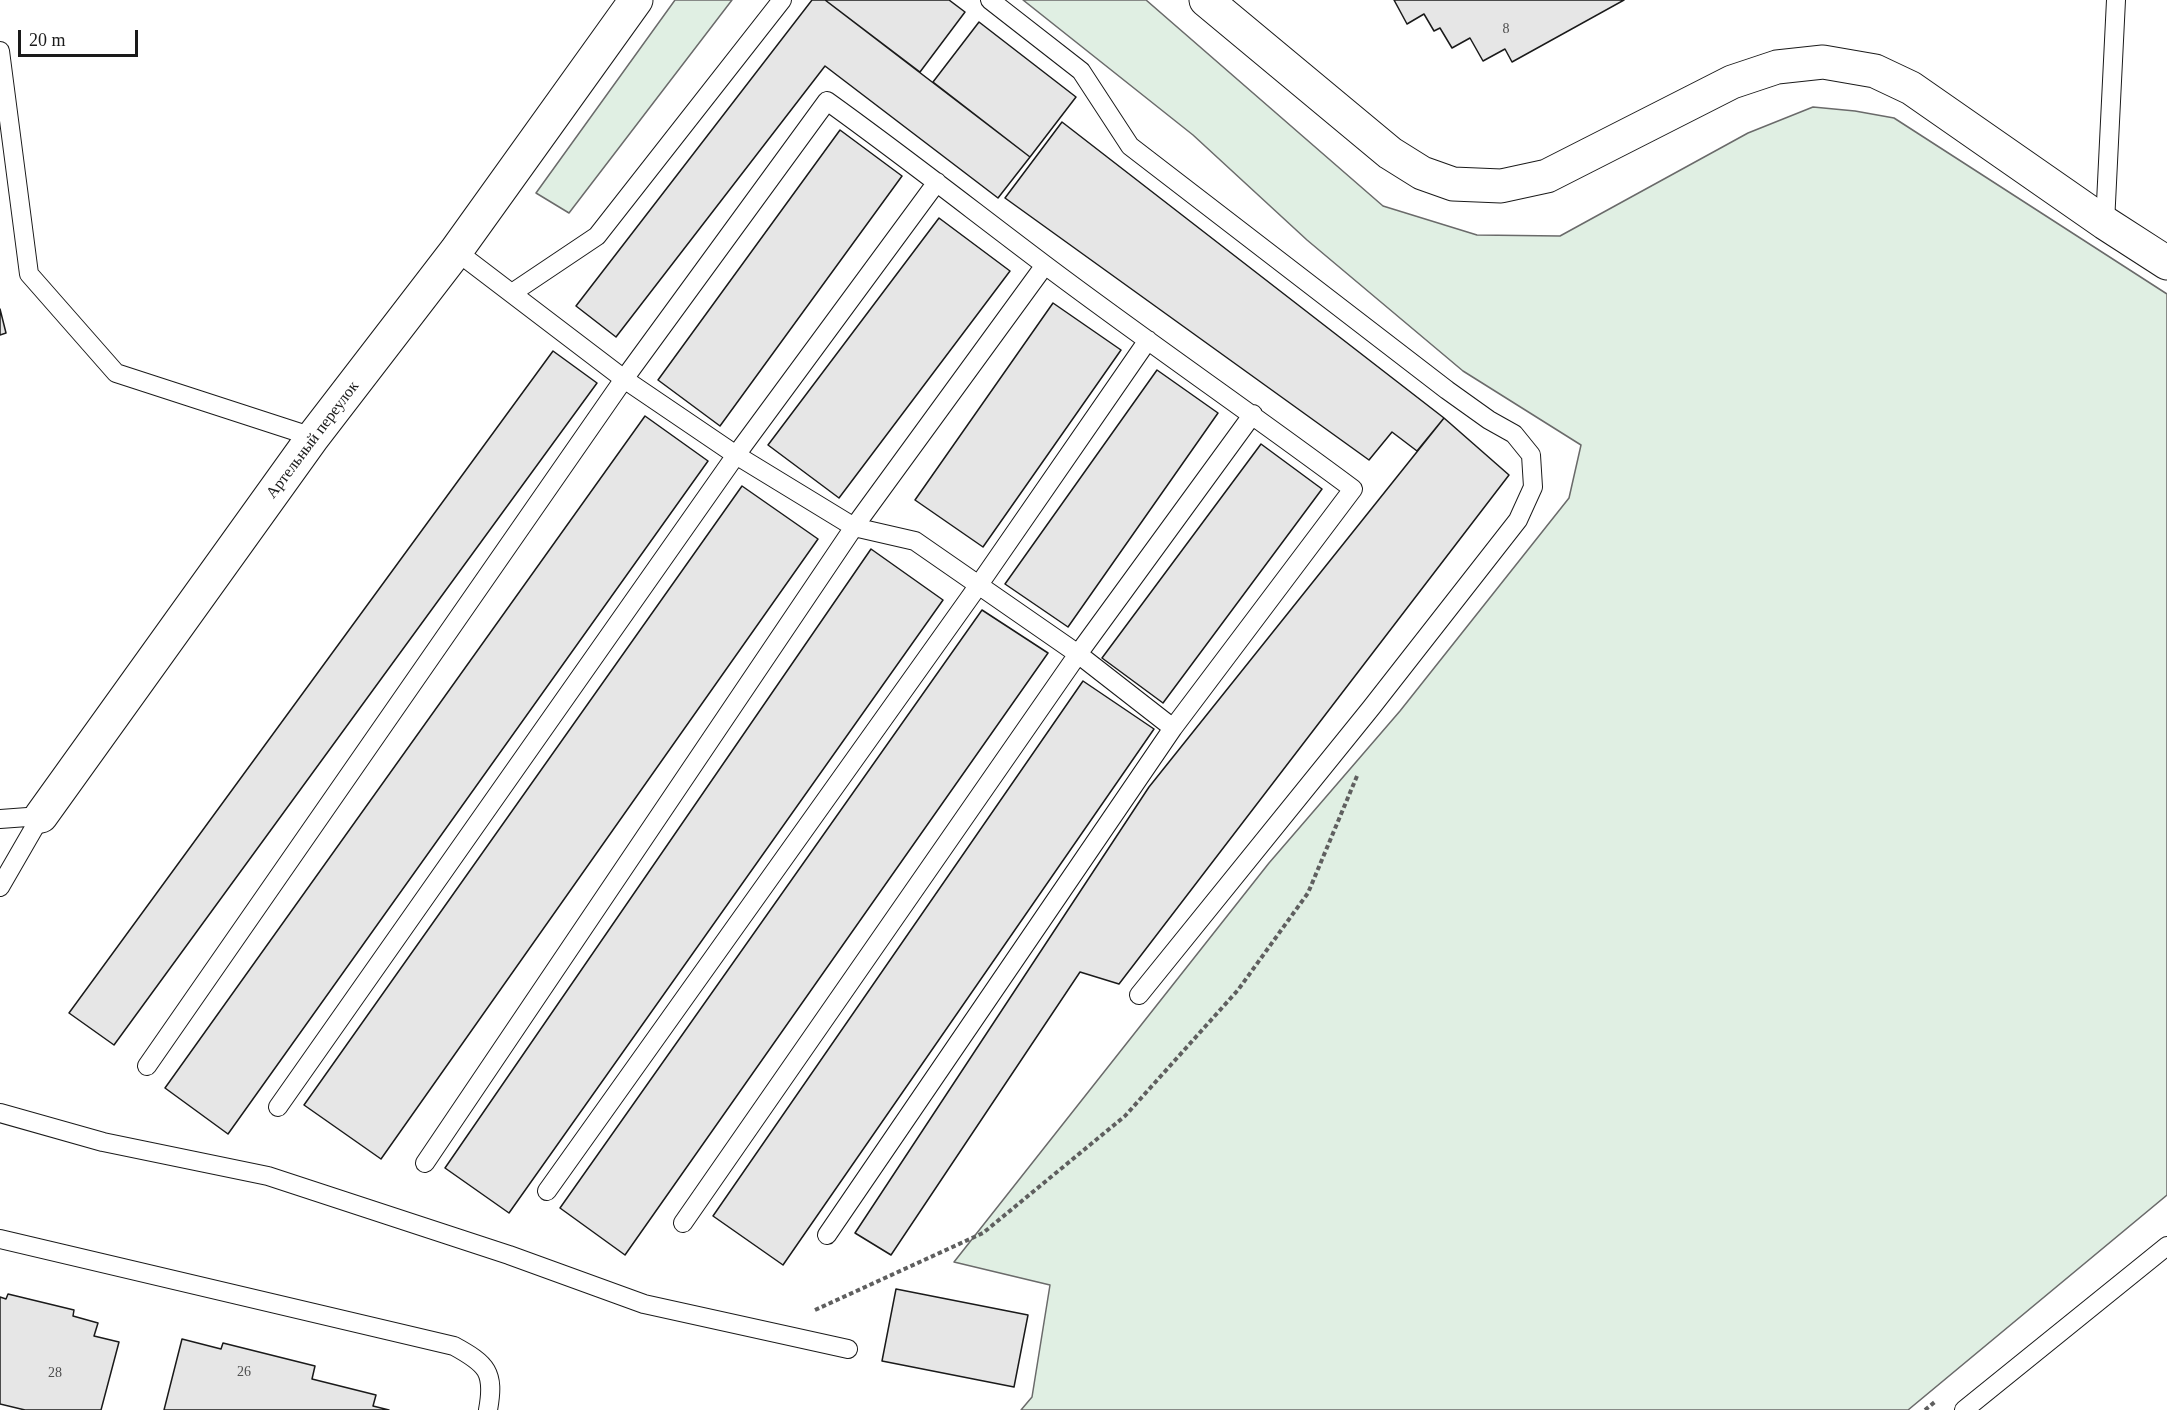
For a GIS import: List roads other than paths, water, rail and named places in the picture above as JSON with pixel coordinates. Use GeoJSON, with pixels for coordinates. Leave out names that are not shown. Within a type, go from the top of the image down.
{"type":"FeatureCollection","features":[{"type":"Feature","properties":{"kind":"street","name":"Артельный переулок"},"geometry":{"type":"LineString","coordinates":[[41,816],[313,437],[456,251],[636,0]]}},
{"type":"Feature","properties":{"kind":"street"},"geometry":{"type":"LineString","coordinates":[[1206,0],[1390,153],[1422,173],[1453,184],[1501,186],[1548,176],[1732,82],[1777,67],[1823,62],[1875,71],[1911,88],[2105,223],[2167,263]]}},
{"type":"Feature","properties":{"kind":"lane"},"geometry":{"type":"LineString","coordinates":[[512,292],[597,236],[782,0]]}},
{"type":"Feature","properties":{"kind":"lane"},"geometry":{"type":"LineString","coordinates":[[990,0],[1081,71],[1130,146],[1447,390],[1489,420],[1514,434],[1531,454],[1533,487],[1518,520],[1371,708],[1140,995]]}},
{"type":"Feature","properties":{"kind":"lane"},"geometry":{"type":"LineString","coordinates":[[2105,223],[2116,0]]}},
{"type":"Feature","properties":{"kind":"lane"},"geometry":{"type":"LineString","coordinates":[[0,51],[29,274],[116,373],[313,437]]}},
{"type":"Feature","properties":{"kind":"lane"},"geometry":{"type":"LineString","coordinates":[[147,1066],[624,379],[827,101],[938,182],[1045,265],[1253,414],[1353,489],[1173,728],[827,1235]]}},
{"type":"Feature","properties":{"kind":"lane"},"geometry":{"type":"LineString","coordinates":[[278,1107],[736,455],[938,182]]}},
{"type":"Feature","properties":{"kind":"lane"},"geometry":{"type":"LineString","coordinates":[[456,251],[624,379],[736,455],[854,527],[915,541],[1078,654],[1173,728]]}},
{"type":"Feature","properties":{"kind":"lane"},"geometry":{"type":"LineString","coordinates":[[425,1163],[854,527],[1045,265]]}},
{"type":"Feature","properties":{"kind":"lane"},"geometry":{"type":"LineString","coordinates":[[547,1191],[978,586],[1148,340]]}},
{"type":"Feature","properties":{"kind":"lane"},"geometry":{"type":"LineString","coordinates":[[683,1223],[1078,654],[1253,414]]}},
{"type":"Feature","properties":{"kind":"lane"},"geometry":{"type":"LineString","coordinates":[[0,819],[41,816]]}},
{"type":"Feature","properties":{"kind":"lane","name":"Артельный переулок"},"geometry":{"type":"LineString","coordinates":[[0,887],[41,816]]}},
{"type":"Feature","properties":{"kind":"lane"},"geometry":{"type":"LineString","coordinates":[[0,1113],[103,1142],[268,1176],[509,1255],[644,1304],[848,1349]]}},
{"type":"Feature","properties":{"kind":"lane"},"geometry":{"type":"LineString","coordinates":[[0,1239],[454,1346],[474,1357],[489,1372],[491,1394],[488,1410]]}},
{"type":"Feature","properties":{"kind":"lane"},"geometry":{"type":"LineString","coordinates":[[1964,1410],[2167,1246]]}}]}
